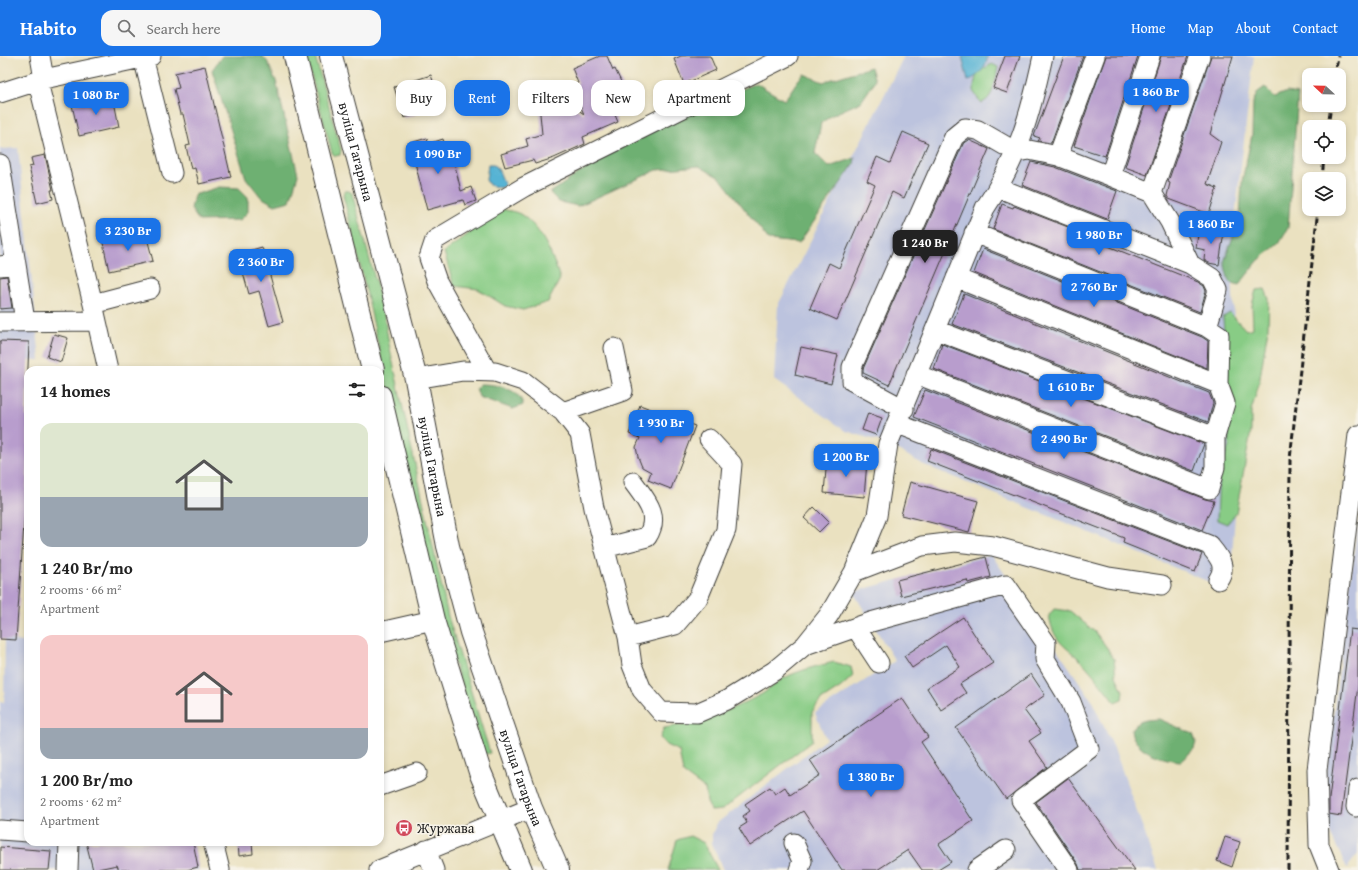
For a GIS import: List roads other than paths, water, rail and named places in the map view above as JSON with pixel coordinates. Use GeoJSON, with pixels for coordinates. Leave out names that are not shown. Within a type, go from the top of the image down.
{"type":"FeatureCollection","features":[{"type":"Feature","properties":{"kind":"main road"},"geometry":{"type":"LineString","coordinates":[[295,56],[372,366]]}},
{"type":"Feature","properties":{"kind":"main road","name":"вуліца Гагарына"},"geometry":{"type":"LineString","coordinates":[[331,56],[416,379],[448,546],[471,632],[531,808],[558,870]]}},
{"type":"Feature","properties":{"kind":"main road"},"geometry":{"type":"LineString","coordinates":[[320,154],[327,162],[332,164],[343,163],[352,155],[354,144]]}},
{"type":"Feature","properties":{"kind":"main road"},"geometry":{"type":"LineString","coordinates":[[332,200],[336,190],[345,184],[357,184],[367,192]]}},
{"type":"Feature","properties":{"kind":"main road"},"geometry":{"type":"LineString","coordinates":[[384,413],[433,620],[480,772],[521,870]]}},
{"type":"Feature","properties":{"kind":"street"},"geometry":{"type":"LineString","coordinates":[[40,56],[41,81],[107,366]]}},
{"type":"Feature","properties":{"kind":"street"},"geometry":{"type":"LineString","coordinates":[[487,371],[437,281],[429,258],[435,240],[524,187],[788,56]]}},
{"type":"Feature","properties":{"kind":"street"},"geometry":{"type":"LineString","coordinates":[[416,379],[463,370],[487,371],[523,381],[563,412],[580,434],[594,508],[628,637],[632,665],[642,690],[661,712],[697,713],[727,700],[774,671],[805,645],[829,615],[854,572],[877,516],[888,444],[901,416],[916,374],[936,330],[974,233],[985,208],[998,188],[1016,152],[1032,107],[1043,56]]}},
{"type":"Feature","properties":{"kind":"street"},"geometry":{"type":"LineString","coordinates":[[1058,156],[1095,56]]}},
{"type":"Feature","properties":{"kind":"street"},"geometry":{"type":"LineString","coordinates":[[1110,176],[1150,56]]}},
{"type":"Feature","properties":{"kind":"street"},"geometry":{"type":"LineString","coordinates":[[1152,193],[1200,56]]}},
{"type":"Feature","properties":{"kind":"street"},"geometry":{"type":"LineString","coordinates":[[0,93],[41,81],[139,57],[172,173]]}},
{"type":"Feature","properties":{"kind":"street"},"geometry":{"type":"LineString","coordinates":[[1190,264],[1170,222],[1152,193],[1058,156],[1029,150],[1016,152],[978,130],[965,128],[954,137],[852,367],[852,381],[901,416],[1209,546],[1221,560],[1222,574],[1218,580]]}},
{"type":"Feature","properties":{"kind":"street"},"geometry":{"type":"LineString","coordinates":[[0,164],[8,265],[25,321]]}},
{"type":"Feature","properties":{"kind":"street"},"geometry":{"type":"LineString","coordinates":[[998,188],[1190,264],[1212,278],[1218,290],[1207,327]]}},
{"type":"Feature","properties":{"kind":"street"},"geometry":{"type":"LineString","coordinates":[[916,374],[1209,489],[1215,467],[1215,437],[1225,403],[1218,384],[1219,335],[1207,327],[974,233]]}},
{"type":"Feature","properties":{"kind":"street"},"geometry":{"type":"LineString","coordinates":[[956,278],[1218,384]]}},
{"type":"Feature","properties":{"kind":"street"},"geometry":{"type":"LineString","coordinates":[[0,322],[25,321],[95,313],[150,289]]}},
{"type":"Feature","properties":{"kind":"street"},"geometry":{"type":"LineString","coordinates":[[936,330],[1215,437]]}},
{"type":"Feature","properties":{"kind":"street"},"geometry":{"type":"LineString","coordinates":[[563,412],[623,391],[614,348]]}},
{"type":"Feature","properties":{"kind":"street"},"geometry":{"type":"LineString","coordinates":[[1330,870],[1319,845],[1317,770],[1358,435]]}},
{"type":"Feature","properties":{"kind":"street"},"geometry":{"type":"LineString","coordinates":[[628,637],[675,625],[698,598],[726,530],[732,464],[709,439]]}},
{"type":"Feature","properties":{"kind":"street"},"geometry":{"type":"LineString","coordinates":[[604,548],[647,537],[653,528],[651,508],[633,482]]}},
{"type":"Feature","properties":{"kind":"street"},"geometry":{"type":"LineString","coordinates":[[854,572],[922,546],[956,542],[994,546],[1108,577],[1162,586]]}},
{"type":"Feature","properties":{"kind":"street"},"geometry":{"type":"LineString","coordinates":[[805,645],[856,628],[1006,585],[1046,643],[1045,659],[1071,702],[1089,749],[1021,800],[1069,870]]}},
{"type":"Feature","properties":{"kind":"street"},"geometry":{"type":"LineString","coordinates":[[384,631],[433,620]]}},
{"type":"Feature","properties":{"kind":"street"},"geometry":{"type":"LineString","coordinates":[[856,628],[879,664]]}},
{"type":"Feature","properties":{"kind":"street"},"geometry":{"type":"LineString","coordinates":[[384,784],[417,772]]}},
{"type":"Feature","properties":{"kind":"street"},"geometry":{"type":"LineString","coordinates":[[1356,808],[1358,789]]}},
{"type":"Feature","properties":{"kind":"street"},"geometry":{"type":"LineString","coordinates":[[379,870],[531,808]]}},
{"type":"Feature","properties":{"kind":"street"},"geometry":{"type":"LineString","coordinates":[[0,830],[24,832]]}},
{"type":"Feature","properties":{"kind":"street"},"geometry":{"type":"LineString","coordinates":[[794,842],[802,861],[799,870]]}},
{"type":"Feature","properties":{"kind":"street"},"geometry":{"type":"LineString","coordinates":[[68,870],[69,846]]}},
{"type":"Feature","properties":{"kind":"street"},"geometry":{"type":"LineString","coordinates":[[214,846],[220,870]]}},
{"type":"Feature","properties":{"kind":"street"},"geometry":{"type":"LineString","coordinates":[[426,850],[434,870]]}},
{"type":"Feature","properties":{"kind":"street"},"geometry":{"type":"LineString","coordinates":[[977,870],[1006,850]]}},
{"type":"Feature","properties":{"kind":"water"},"geometry":{"type":"Polygon","coordinates":[[[962,56],[988,56],[981,71],[968,81],[962,56]]]}},
{"type":"Feature","properties":{"kind":"water"},"geometry":{"type":"Polygon","coordinates":[[[488,165],[494,165],[498,169],[505,185],[501,188],[489,185],[486,180],[488,165]]]}},
{"type":"Feature","properties":{"kind":"railway"},"geometry":{"type":"LineString","coordinates":[[1336,68],[1338,56]]}},
{"type":"Feature","properties":{"kind":"railway"},"geometry":{"type":"LineString","coordinates":[[1329,120],[1330,112]]}},
{"type":"Feature","properties":{"kind":"railway"},"geometry":{"type":"LineString","coordinates":[[1323,164],[1323,172]]}},
{"type":"Feature","properties":{"kind":"railway"},"geometry":{"type":"LineString","coordinates":[[1288,870],[1290,459],[1317,216]]}},
{"type":"Feature","properties":{"kind":"place","name":"Журжава"},"geometry":{"type":"Point","coordinates":[404,828]}}]}
